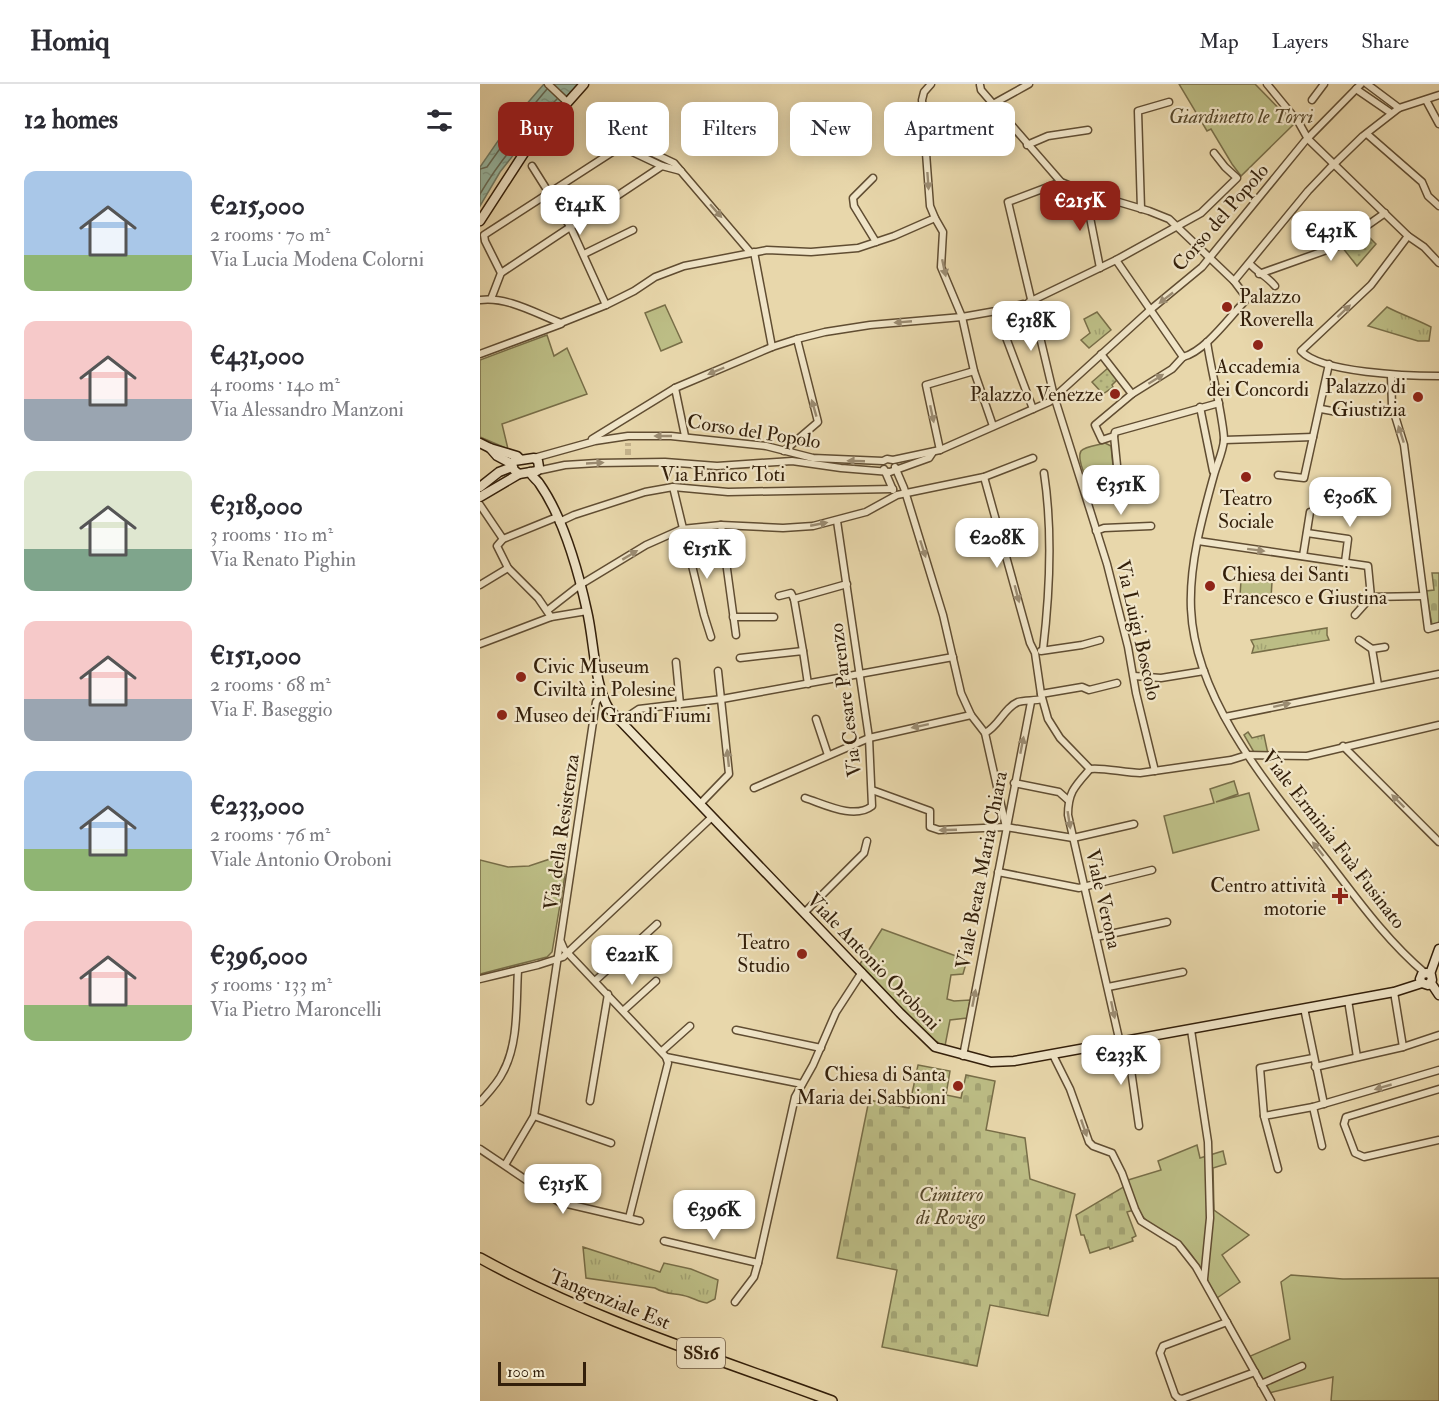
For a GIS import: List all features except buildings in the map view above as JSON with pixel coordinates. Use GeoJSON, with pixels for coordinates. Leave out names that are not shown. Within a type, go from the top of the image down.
{"type":"FeatureCollection","features":[{"type":"Feature","properties":{"kind":"main road","name":"Tangenziale Est"},"geometry":{"type":"LineString","coordinates":[[480,1258],[523,1281],[597,1315],[832,1401]]}},
{"type":"Feature","properties":{"kind":"street"},"geometry":{"type":"LineString","coordinates":[[548,84],[566,101]]}},
{"type":"Feature","properties":{"kind":"street"},"geometry":{"type":"LineString","coordinates":[[480,221],[518,161],[566,101],[584,84]]}},
{"type":"Feature","properties":{"kind":"street"},"geometry":{"type":"LineString","coordinates":[[931,84],[924,92],[922,100],[930,206],[943,232],[941,267],[962,317],[974,371],[993,426]]}},
{"type":"Feature","properties":{"kind":"street"},"geometry":{"type":"LineString","coordinates":[[973,84],[980,84],[981,90],[991,102]]}},
{"type":"Feature","properties":{"kind":"street"},"geometry":{"type":"LineString","coordinates":[[997,102],[1029,84]]}},
{"type":"Feature","properties":{"kind":"street"},"geometry":{"type":"LineString","coordinates":[[1267,84],[1299,123],[1308,139],[1439,263]]}},
{"type":"Feature","properties":{"kind":"street"},"geometry":{"type":"LineString","coordinates":[[1367,84],[1399,108]]}},
{"type":"Feature","properties":{"kind":"street"},"geometry":{"type":"LineString","coordinates":[[1312,100],[1322,85]]}},
{"type":"Feature","properties":{"kind":"street"},"geometry":{"type":"LineString","coordinates":[[1359,86],[1391,113]]}},
{"type":"Feature","properties":{"kind":"street","name":"Corso del Popolo"},"geometry":{"type":"LineString","coordinates":[[534,458],[587,442],[685,436],[766,446],[813,458],[883,461],[937,451],[1033,409],[1048,402],[1209,259],[1308,139],[1359,86]]}},
{"type":"Feature","properties":{"kind":"street"},"geometry":{"type":"LineString","coordinates":[[1234,281],[1334,163],[1391,113],[1399,108],[1439,95]]}},
{"type":"Feature","properties":{"kind":"street"},"geometry":{"type":"LineString","coordinates":[[1426,100],[1439,124]]}},
{"type":"Feature","properties":{"kind":"street"},"geometry":{"type":"LineString","coordinates":[[1141,209],[1138,111],[1169,102]]}},
{"type":"Feature","properties":{"kind":"street"},"geometry":{"type":"LineString","coordinates":[[1027,145],[1048,136],[1088,130]]}},
{"type":"Feature","properties":{"kind":"street"},"geometry":{"type":"LineString","coordinates":[[1015,131],[1061,182],[1169,219],[1234,281],[1247,299],[1207,342],[1190,355],[1182,357],[1172,369],[1132,394],[1095,425],[1102,440],[1114,436]]}},
{"type":"Feature","properties":{"kind":"street"},"geometry":{"type":"LineString","coordinates":[[1367,134],[1422,182],[1428,196],[1439,206]]}},
{"type":"Feature","properties":{"kind":"street"},"geometry":{"type":"LineString","coordinates":[[501,273],[484,235],[614,151],[624,148],[662,166],[681,171]]}},
{"type":"Feature","properties":{"kind":"street"},"geometry":{"type":"LineString","coordinates":[[587,442],[675,388],[772,347],[797,339],[870,325],[962,317],[1027,302],[1116,260],[1201,213],[1237,178],[1214,153]]}},
{"type":"Feature","properties":{"kind":"street"},"geometry":{"type":"LineString","coordinates":[[659,156],[674,163],[752,252],[772,347]]}},
{"type":"Feature","properties":{"kind":"street"},"geometry":{"type":"LineString","coordinates":[[532,166],[571,228],[606,305]]}},
{"type":"Feature","properties":{"kind":"street"},"geometry":{"type":"LineString","coordinates":[[486,299],[501,273],[662,166]]}},
{"type":"Feature","properties":{"kind":"street"},"geometry":{"type":"LineString","coordinates":[[873,178],[853,198],[854,206],[876,242]]}},
{"type":"Feature","properties":{"kind":"street","name":"Via Luigi Boscolo"},"geometry":{"type":"LineString","coordinates":[[1061,182],[1008,202],[1027,302],[1107,564],[1155,771]]}},
{"type":"Feature","properties":{"kind":"street"},"geometry":{"type":"LineString","coordinates":[[1085,192],[1100,268]]}},
{"type":"Feature","properties":{"kind":"street"},"geometry":{"type":"LineString","coordinates":[[1259,274],[1338,246],[1385,213]]}},
{"type":"Feature","properties":{"kind":"street"},"geometry":{"type":"LineString","coordinates":[[480,354],[561,324],[606,305],[656,277],[691,265],[752,252],[837,251],[858,248],[927,224],[934,218]]}},
{"type":"Feature","properties":{"kind":"street"},"geometry":{"type":"LineString","coordinates":[[584,254],[633,230]]}},
{"type":"Feature","properties":{"kind":"street"},"geometry":{"type":"LineString","coordinates":[[1408,236],[1371,285],[1301,351],[1307,357],[1329,364],[1391,375],[1439,376]]}},
{"type":"Feature","properties":{"kind":"street"},"geometry":{"type":"LineString","coordinates":[[1116,260],[1182,357]]}},
{"type":"Feature","properties":{"kind":"street"},"geometry":{"type":"LineString","coordinates":[[1250,264],[1259,274],[1267,276],[1275,286]]}},
{"type":"Feature","properties":{"kind":"street"},"geometry":{"type":"LineString","coordinates":[[480,293],[486,299],[504,302],[561,324]]}},
{"type":"Feature","properties":{"kind":"street"},"geometry":{"type":"LineString","coordinates":[[996,311],[1033,409]]}},
{"type":"Feature","properties":{"kind":"street"},"geometry":{"type":"LineString","coordinates":[[784,451],[818,422],[797,339]]}},
{"type":"Feature","properties":{"kind":"street"},"geometry":{"type":"LineString","coordinates":[[1207,342],[1224,440],[1313,437]]}},
{"type":"Feature","properties":{"kind":"street"},"geometry":{"type":"LineString","coordinates":[[1101,354],[1132,394]]}},
{"type":"Feature","properties":{"kind":"street"},"geometry":{"type":"LineString","coordinates":[[1278,475],[1304,478],[1321,409],[1329,364]]}},
{"type":"Feature","properties":{"kind":"street"},"geometry":{"type":"LineString","coordinates":[[937,451],[926,385],[974,371]]}},
{"type":"Feature","properties":{"kind":"street"},"geometry":{"type":"LineString","coordinates":[[1391,375],[1392,406],[1404,445],[1428,628],[1439,626]]}},
{"type":"Feature","properties":{"kind":"street"},"geometry":{"type":"LineString","coordinates":[[675,388],[685,436]]}},
{"type":"Feature","properties":{"kind":"street"},"geometry":{"type":"LineString","coordinates":[[1087,498],[1116,491],[1119,486],[1115,432],[1219,403]]}},
{"type":"Feature","properties":{"kind":"street"},"geometry":{"type":"LineString","coordinates":[[1200,407],[1214,474]]}},
{"type":"Feature","properties":{"kind":"street"},"geometry":{"type":"LineString","coordinates":[[1321,409],[1343,413]]}},
{"type":"Feature","properties":{"kind":"street","name":"Viale Erminia Fuà Fusinato"},"geometry":{"type":"LineString","coordinates":[[1224,440],[1198,541],[1192,577],[1191,609],[1204,671],[1225,717],[1247,755],[1353,894],[1427,978]]}},
{"type":"Feature","properties":{"kind":"street"},"geometry":{"type":"LineString","coordinates":[[480,443],[516,456],[516,466]]}},
{"type":"Feature","properties":{"kind":"street"},"geometry":{"type":"LineString","coordinates":[[490,448],[500,463],[499,472]]}},
{"type":"Feature","properties":{"kind":"street","name":"Corso del Popolo"},"geometry":{"type":"LineString","coordinates":[[535,475],[565,465],[627,459],[717,466],[792,461],[890,472],[894,468],[929,458],[937,451]]}},
{"type":"Feature","properties":{"kind":"street"},"geometry":{"type":"LineString","coordinates":[[497,456],[535,475]]}},
{"type":"Feature","properties":{"kind":"street"},"geometry":{"type":"LineString","coordinates":[[480,487],[499,472],[534,458]]}},
{"type":"Feature","properties":{"kind":"street","name":"Viale Antonio Oroboni"},"geometry":{"type":"LineString","coordinates":[[534,458],[538,461],[539,467],[535,475],[558,519],[580,585],[602,694],[609,709],[930,1043],[947,1052],[1000,1062],[1053,1055],[1394,992],[1427,978]]}},
{"type":"Feature","properties":{"kind":"street"},"geometry":{"type":"LineString","coordinates":[[480,644],[549,613],[580,585],[646,545],[682,528],[721,525],[783,528],[813,526],[866,512],[897,495],[984,477],[1034,458]]}},
{"type":"Feature","properties":{"kind":"street"},"geometry":{"type":"LineString","coordinates":[[893,460],[894,468],[904,488],[943,615],[961,693],[971,715],[985,733],[1006,827]]}},
{"type":"Feature","properties":{"kind":"street"},"geometry":{"type":"LineString","coordinates":[[883,461],[882,465],[897,495]]}},
{"type":"Feature","properties":{"kind":"street"},"geometry":{"type":"LineString","coordinates":[[480,496],[516,466]]}},
{"type":"Feature","properties":{"kind":"street"},"geometry":{"type":"LineString","coordinates":[[1044,474],[1048,500],[1050,571],[1044,650]]}},
{"type":"Feature","properties":{"kind":"street"},"geometry":{"type":"LineString","coordinates":[[984,477],[1030,643],[1035,652],[1048,719],[1060,738],[1090,769]]}},
{"type":"Feature","properties":{"kind":"street"},"geometry":{"type":"LineString","coordinates":[[673,487],[711,637]]}},
{"type":"Feature","properties":{"kind":"street","name":"Via Enrico Toti"},"geometry":{"type":"LineString","coordinates":[[502,539],[645,492],[673,487],[728,492],[893,489]]}},
{"type":"Feature","properties":{"kind":"street"},"geometry":{"type":"LineString","coordinates":[[480,505],[502,539],[497,546],[508,568],[538,598],[549,613]]}},
{"type":"Feature","properties":{"kind":"street"},"geometry":{"type":"LineString","coordinates":[[1303,555],[1311,512]]}},
{"type":"Feature","properties":{"kind":"street","name":"Via Cesare Parenzo"},"geometry":{"type":"LineString","coordinates":[[804,798],[853,812],[865,811],[872,806],[868,738],[837,521]]}},
{"type":"Feature","properties":{"kind":"street"},"geometry":{"type":"LineString","coordinates":[[721,525],[736,635]]}},
{"type":"Feature","properties":{"kind":"street"},"geometry":{"type":"LineString","coordinates":[[1096,531],[1104,528],[1151,526]]}},
{"type":"Feature","properties":{"kind":"street"},"geometry":{"type":"LineString","coordinates":[[1307,533],[1348,540],[1345,562]]}},
{"type":"Feature","properties":{"kind":"street"},"geometry":{"type":"LineString","coordinates":[[1198,541],[1303,555],[1368,567],[1371,597]]}},
{"type":"Feature","properties":{"kind":"street"},"geometry":{"type":"LineString","coordinates":[[480,585],[508,568]]}},
{"type":"Feature","properties":{"kind":"street"},"geometry":{"type":"LineString","coordinates":[[794,599],[847,584]]}},
{"type":"Feature","properties":{"kind":"street"},"geometry":{"type":"LineString","coordinates":[[779,597],[791,593],[794,599],[808,684]]}},
{"type":"Feature","properties":{"kind":"street"},"geometry":{"type":"LineString","coordinates":[[1355,615],[1371,597],[1423,596]]}},
{"type":"Feature","properties":{"kind":"street"},"geometry":{"type":"LineString","coordinates":[[549,613],[587,611]]}},
{"type":"Feature","properties":{"kind":"street"},"geometry":{"type":"LineString","coordinates":[[733,617],[774,617]]}},
{"type":"Feature","properties":{"kind":"street"},"geometry":{"type":"LineString","coordinates":[[1035,652],[1100,640]]}},
{"type":"Feature","properties":{"kind":"street"},"geometry":{"type":"LineString","coordinates":[[1359,640],[1372,650],[1378,686]]}},
{"type":"Feature","properties":{"kind":"street"},"geometry":{"type":"LineString","coordinates":[[1372,650],[1385,647]]}},
{"type":"Feature","properties":{"kind":"street"},"geometry":{"type":"LineString","coordinates":[[740,658],[803,651]]}},
{"type":"Feature","properties":{"kind":"street"},"geometry":{"type":"LineString","coordinates":[[621,721],[639,709],[722,699],[953,657]]}},
{"type":"Feature","properties":{"kind":"street"},"geometry":{"type":"LineString","coordinates":[[676,662],[680,704]]}},
{"type":"Feature","properties":{"kind":"street"},"geometry":{"type":"LineString","coordinates":[[699,804],[729,774],[718,671]]}},
{"type":"Feature","properties":{"kind":"street"},"geometry":{"type":"LineString","coordinates":[[1134,676],[1161,678],[1204,671]]}},
{"type":"Feature","properties":{"kind":"street"},"geometry":{"type":"LineString","coordinates":[[1225,717],[1439,674]]}},
{"type":"Feature","properties":{"kind":"street"},"geometry":{"type":"LineString","coordinates":[[985,733],[995,726],[1006,711],[1017,702],[1031,702],[1082,687],[1089,690],[1117,683]]}},
{"type":"Feature","properties":{"kind":"street","name":"Via della Resistenza"},"geometry":{"type":"LineString","coordinates":[[505,1165],[534,1116],[596,702],[602,694]]}},
{"type":"Feature","properties":{"kind":"street","name":"Viale Beata Maria Chiara"},"geometry":{"type":"LineString","coordinates":[[963,1056],[1031,702]]}},
{"type":"Feature","properties":{"kind":"street"},"geometry":{"type":"LineString","coordinates":[[754,789],[868,738],[971,715]]}},
{"type":"Feature","properties":{"kind":"street"},"geometry":{"type":"LineString","coordinates":[[816,719],[828,755]]}},
{"type":"Feature","properties":{"kind":"street"},"geometry":{"type":"LineString","coordinates":[[1014,783],[1059,792],[1068,800],[1077,784],[1090,769],[1126,773],[1231,760],[1247,755],[1307,756],[1439,725]]}},
{"type":"Feature","properties":{"kind":"street"},"geometry":{"type":"LineString","coordinates":[[1343,746],[1439,842]]}},
{"type":"Feature","properties":{"kind":"street"},"geometry":{"type":"LineString","coordinates":[[872,790],[930,811],[932,829],[1006,827],[1073,838],[1134,824]]}},
{"type":"Feature","properties":{"kind":"street","name":"Viale Verona"},"geometry":{"type":"LineString","coordinates":[[1068,800],[1068,815],[1084,886],[1108,987],[1124,1042],[1139,1126]]}},
{"type":"Feature","properties":{"kind":"street"},"geometry":{"type":"LineString","coordinates":[[480,979],[558,960],[712,817]]}},
{"type":"Feature","properties":{"kind":"street"},"geometry":{"type":"LineString","coordinates":[[805,912],[864,853],[867,841]]}},
{"type":"Feature","properties":{"kind":"street"},"geometry":{"type":"LineString","coordinates":[[998,872],[1078,888],[1152,870]]}},
{"type":"Feature","properties":{"kind":"street"},"geometry":{"type":"LineString","coordinates":[[1096,937],[1167,922]]}},
{"type":"Feature","properties":{"kind":"street"},"geometry":{"type":"LineString","coordinates":[[595,981],[657,924]]}},
{"type":"Feature","properties":{"kind":"street"},"geometry":{"type":"LineString","coordinates":[[562,939],[573,948]]}},
{"type":"Feature","properties":{"kind":"street"},"geometry":{"type":"LineString","coordinates":[[562,939],[568,953],[624,1010],[664,1054],[668,1063],[629,1218]]}},
{"type":"Feature","properties":{"kind":"street"},"geometry":{"type":"LineString","coordinates":[[1439,949],[1427,978],[1439,995]]}},
{"type":"Feature","properties":{"kind":"street"},"geometry":{"type":"LineString","coordinates":[[480,1102],[503,1074],[509,1055],[514,1034],[518,970]]}},
{"type":"Feature","properties":{"kind":"street"},"geometry":{"type":"LineString","coordinates":[[735,1302],[754,1277],[795,1097],[821,1048],[836,1012],[862,972]]}},
{"type":"Feature","properties":{"kind":"street"},"geometry":{"type":"LineString","coordinates":[[1108,987],[1184,972]]}},
{"type":"Feature","properties":{"kind":"street"},"geometry":{"type":"LineString","coordinates":[[624,1010],[656,981]]}},
{"type":"Feature","properties":{"kind":"street"},"geometry":{"type":"LineString","coordinates":[[1394,992],[1403,1047]]}},
{"type":"Feature","properties":{"kind":"street"},"geometry":{"type":"LineString","coordinates":[[590,1101],[608,994]]}},
{"type":"Feature","properties":{"kind":"street"},"geometry":{"type":"LineString","coordinates":[[1348,1000],[1357,1058]]}},
{"type":"Feature","properties":{"kind":"street"},"geometry":{"type":"LineString","coordinates":[[1304,1008],[1324,1104]]}},
{"type":"Feature","properties":{"kind":"street"},"geometry":{"type":"LineString","coordinates":[[664,1054],[690,1026]]}},
{"type":"Feature","properties":{"kind":"street"},"geometry":{"type":"LineString","coordinates":[[736,1030],[821,1048]]}},
{"type":"Feature","properties":{"kind":"street"},"geometry":{"type":"LineString","coordinates":[[1191,1030],[1208,1142],[1209,1218],[1204,1279],[1271,1401]]}},
{"type":"Feature","properties":{"kind":"street"},"geometry":{"type":"LineString","coordinates":[[1315,1066],[1403,1047],[1439,1035]]}},
{"type":"Feature","properties":{"kind":"street"},"geometry":{"type":"LineString","coordinates":[[664,1054],[802,1084]]}},
{"type":"Feature","properties":{"kind":"street"},"geometry":{"type":"LineString","coordinates":[[1053,1055],[1070,1089],[1089,1142],[1093,1146],[1112,1153],[1141,1221],[1178,1244],[1204,1279]]}},
{"type":"Feature","properties":{"kind":"street"},"geometry":{"type":"LineString","coordinates":[[1278,1169],[1264,1116],[1260,1068],[1313,1058]]}},
{"type":"Feature","properties":{"kind":"street"},"geometry":{"type":"LineString","coordinates":[[1264,1116],[1313,1107],[1439,1070]]}},
{"type":"Feature","properties":{"kind":"street"},"geometry":{"type":"LineString","coordinates":[[1439,1089],[1346,1117],[1344,1124],[1355,1153],[1360,1157],[1439,1140]]}},
{"type":"Feature","properties":{"kind":"street"},"geometry":{"type":"LineString","coordinates":[[1313,1107],[1322,1146]]}},
{"type":"Feature","properties":{"kind":"street"},"geometry":{"type":"LineString","coordinates":[[534,1116],[611,1143]]}},
{"type":"Feature","properties":{"kind":"street"},"geometry":{"type":"LineString","coordinates":[[480,1149],[559,1202],[640,1221]]}},
{"type":"Feature","properties":{"kind":"street"},"geometry":{"type":"LineString","coordinates":[[664,1241],[758,1263]]}},
{"type":"Feature","properties":{"kind":"street"},"geometry":{"type":"LineString","coordinates":[[1227,1322],[1160,1349],[1175,1395],[1182,1399],[1255,1372]]}},
{"type":"Feature","properties":{"kind":"street"},"geometry":{"type":"LineString","coordinates":[[1261,1384],[1302,1366]]}},
{"type":"Feature","properties":{"kind":"green space","name":"Giardinetto le Torri"},"geometry":{"type":"Polygon","coordinates":[[[1179,84],[1255,84],[1294,124],[1241,176],[1211,129],[1207,131],[1179,84]]]}},
{"type":"Feature","properties":{"kind":"green space"},"geometry":{"type":"Polygon","coordinates":[[[1367,235],[1376,244],[1357,266],[1342,247],[1360,236],[1364,238],[1367,235]]]}},
{"type":"Feature","properties":{"kind":"green space"},"geometry":{"type":"Polygon","coordinates":[[[665,305],[682,342],[661,351],[645,313],[665,305]]]}},
{"type":"Feature","properties":{"kind":"green space"},"geometry":{"type":"Polygon","coordinates":[[[1387,307],[1431,327],[1429,341],[1418,341],[1368,326],[1387,307]]]}},
{"type":"Feature","properties":{"kind":"green space"},"geometry":{"type":"Polygon","coordinates":[[[1097,312],[1111,330],[1089,348],[1081,340],[1090,333],[1084,319],[1097,312]]]}},
{"type":"Feature","properties":{"kind":"green space"},"geometry":{"type":"Polygon","coordinates":[[[547,335],[554,356],[567,348],[587,394],[502,424],[508,449],[480,437],[480,360],[547,335]]]}},
{"type":"Feature","properties":{"kind":"green space"},"geometry":{"type":"Polygon","coordinates":[[[1108,368],[1118,379],[1112,385],[1113,387],[1103,394],[1092,382],[1108,368]]]}},
{"type":"Feature","properties":{"kind":"green space"},"geometry":{"type":"Polygon","coordinates":[[[1105,443],[1111,446],[1115,485],[1114,488],[1095,492],[1084,473],[1080,455],[1081,451],[1086,448],[1105,443]]]}},
{"type":"Feature","properties":{"kind":"green space"},"geometry":{"type":"Polygon","coordinates":[[[1432,573],[1439,573],[1439,623],[1432,625],[1426,591],[1434,590],[1432,573]]]}},
{"type":"Feature","properties":{"kind":"green space"},"geometry":{"type":"Polygon","coordinates":[[[1241,580],[1272,582],[1271,598],[1240,596],[1241,580]]]}},
{"type":"Feature","properties":{"kind":"green space"},"geometry":{"type":"Polygon","coordinates":[[[1327,628],[1329,640],[1252,653],[1254,646],[1251,640],[1327,628]]]}},
{"type":"Feature","properties":{"kind":"green space"},"geometry":{"type":"Polygon","coordinates":[[[1248,732],[1252,738],[1264,735],[1268,754],[1255,754],[1244,735],[1248,732]]]}},
{"type":"Feature","properties":{"kind":"green space"},"geometry":{"type":"Polygon","coordinates":[[[1234,781],[1238,794],[1216,802],[1249,793],[1259,830],[1173,853],[1164,816],[1214,803],[1210,789],[1234,781]]]}},
{"type":"Feature","properties":{"kind":"green space"},"geometry":{"type":"Polygon","coordinates":[[[553,858],[565,875],[552,952],[547,957],[480,974],[480,860],[508,867],[529,866],[553,858]]]}},
{"type":"Feature","properties":{"kind":"green space"},"geometry":{"type":"Polygon","coordinates":[[[882,929],[967,960],[963,974],[951,975],[947,999],[970,1000],[967,1018],[950,1020],[945,1046],[925,1033],[860,964],[882,929]]]}},
{"type":"Feature","properties":{"kind":"green space","name":"Cimitero di Rovigo"},"geometry":{"type":"Polygon","coordinates":[[[918,1065],[950,1071],[946,1095],[961,1098],[966,1075],[995,1081],[986,1130],[1025,1138],[1030,1179],[1075,1194],[1048,1316],[990,1305],[977,1366],[882,1347],[897,1270],[837,1258],[869,1100],[909,1108],[918,1065]]]}},
{"type":"Feature","properties":{"kind":"green space"},"geometry":{"type":"Polygon","coordinates":[[[1197,1145],[1200,1158],[1223,1151],[1226,1164],[1213,1168],[1214,1210],[1249,1235],[1222,1255],[1240,1282],[1217,1298],[1198,1264],[1184,1246],[1142,1215],[1134,1201],[1128,1180],[1161,1170],[1158,1161],[1197,1145]]]}},
{"type":"Feature","properties":{"kind":"green space"},"geometry":{"type":"Polygon","coordinates":[[[1125,1186],[1134,1210],[1127,1212],[1136,1236],[1132,1238],[1133,1241],[1090,1253],[1084,1235],[1081,1235],[1076,1215],[1125,1186]]]}},
{"type":"Feature","properties":{"kind":"green space"},"geometry":{"type":"Polygon","coordinates":[[[583,1247],[660,1272],[664,1263],[691,1269],[718,1280],[715,1299],[707,1303],[655,1288],[586,1278],[583,1247]]]}},
{"type":"Feature","properties":{"kind":"green space"},"geometry":{"type":"Polygon","coordinates":[[[1291,1275],[1343,1279],[1439,1278],[1439,1401],[1331,1401],[1333,1377],[1269,1393],[1248,1357],[1290,1339],[1281,1282],[1291,1275]]]}},
{"type":"Feature","properties":{"kind":"water"},"geometry":{"type":"Polygon","coordinates":[[[544,84],[579,84],[562,102],[528,102],[544,84]]]}},
{"type":"Feature","properties":{"kind":"water"},"geometry":{"type":"Polygon","coordinates":[[[498,141],[498,156],[513,156],[500,172],[480,206],[480,167],[498,141]]]}},
{"type":"Feature","properties":{"kind":"tunnel"},"geometry":{"type":"LineString","coordinates":[[628,443],[628,455]]}},
{"type":"Feature","properties":{"kind":"place","name":"Palazzo Roverella"},"geometry":{"type":"Point","coordinates":[1227,307]}},
{"type":"Feature","properties":{"kind":"place","name":"Accademia dei Concordi"},"geometry":{"type":"Point","coordinates":[1258,345]}},
{"type":"Feature","properties":{"kind":"place","name":"Palazzo Venezze"},"geometry":{"type":"Point","coordinates":[1115,394]}},
{"type":"Feature","properties":{"kind":"place","name":"Palazzo di Giustizia"},"geometry":{"type":"Point","coordinates":[1418,397]}},
{"type":"Feature","properties":{"kind":"place","name":"Teatro Sociale"},"geometry":{"type":"Point","coordinates":[1246,477]}},
{"type":"Feature","properties":{"kind":"place","name":"Chiesa dei Santi Francesco e Giustina"},"geometry":{"type":"Point","coordinates":[1210,586]}},
{"type":"Feature","properties":{"kind":"place","name":"Civic Museum Civiltà in Polesine"},"geometry":{"type":"Point","coordinates":[521,677]}},
{"type":"Feature","properties":{"kind":"place","name":"Museo dei Grandi Fiumi"},"geometry":{"type":"Point","coordinates":[502,715]}},
{"type":"Feature","properties":{"kind":"place","name":"Centro attività motorie"},"geometry":{"type":"Point","coordinates":[1340,896]}},
{"type":"Feature","properties":{"kind":"place","name":"Teatro Studio"},"geometry":{"type":"Point","coordinates":[802,954]}},
{"type":"Feature","properties":{"kind":"place","name":"Chiesa di Santa Maria dei Sabbioni"},"geometry":{"type":"Point","coordinates":[958,1086]}}]}
